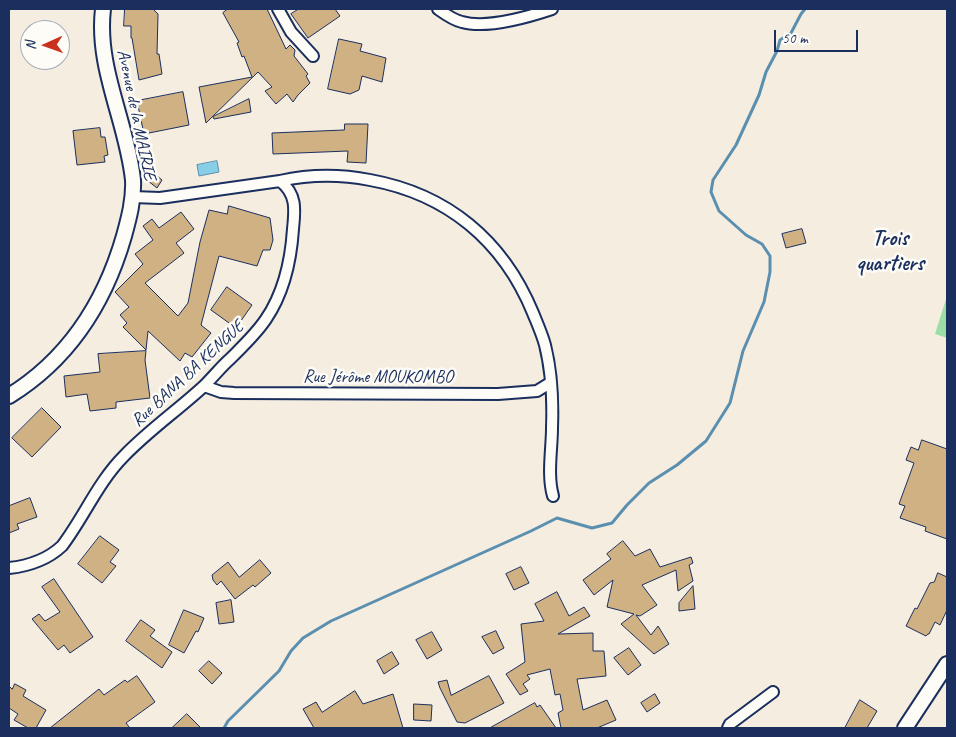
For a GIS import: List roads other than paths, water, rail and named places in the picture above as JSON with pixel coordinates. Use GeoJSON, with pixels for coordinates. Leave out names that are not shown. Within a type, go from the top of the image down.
{"type":"FeatureCollection","features":[{"type":"Feature","properties":{"kind":"main road","name":"Avenue de la MAIRIE"},"geometry":{"type":"LineString","coordinates":[[9,396],[61,353],[91,314],[100,300],[115,265],[127,225],[133,197],[133,180],[104,58],[102,36],[103,9]]}},
{"type":"Feature","properties":{"kind":"main road"},"geometry":{"type":"LineString","coordinates":[[905,728],[947,664]]}},
{"type":"Feature","properties":{"kind":"street"},"geometry":{"type":"LineString","coordinates":[[278,9],[291,32],[313,56]]}},
{"type":"Feature","properties":{"kind":"street"},"geometry":{"type":"LineString","coordinates":[[438,9],[454,19],[470,24],[504,21],[552,9]]}},
{"type":"Feature","properties":{"kind":"street"},"geometry":{"type":"LineString","coordinates":[[133,197],[160,198],[304,176],[332,175],[380,182],[420,193],[462,218],[479,232],[504,261],[524,293],[545,345],[550,383],[552,424],[550,482],[553,496]]}},
{"type":"Feature","properties":{"kind":"street","name":"Rue BANA BA KENGUE"},"geometry":{"type":"LineString","coordinates":[[9,568],[22,567],[55,553],[69,536],[103,481],[124,456],[204,386],[258,331],[283,284],[290,251],[294,214],[293,197],[288,188],[280,181]]}},
{"type":"Feature","properties":{"kind":"street","name":"Rue Jérôme MOUKOMBO"},"geometry":{"type":"LineString","coordinates":[[204,386],[221,392],[234,393],[498,394],[537,391],[550,383]]}},
{"type":"Feature","properties":{"kind":"street"},"geometry":{"type":"LineString","coordinates":[[728,728],[730,724],[773,692]]}},
{"type":"Feature","properties":{"kind":"water"},"geometry":{"type":"Polygon","coordinates":[[[217,161],[219,172],[199,176],[197,165],[217,161]]]}},
{"type":"Feature","properties":{"kind":"waterway"},"geometry":{"type":"LineString","coordinates":[[224,728],[228,721],[279,671],[291,651],[303,638],[331,621],[557,518],[592,528],[612,523],[649,483],[677,465],[706,441],[730,403],[743,351],[764,302],[770,272],[770,256],[762,244],[746,235],[719,211],[711,192],[713,180],[736,145],[759,95],[766,72],[777,51],[780,40],[791,33],[805,9]]}},
{"type":"Feature","properties":{"kind":"district","name":"Trois quartiers"},"geometry":{"type":"Point","coordinates":[890,252]}}]}
